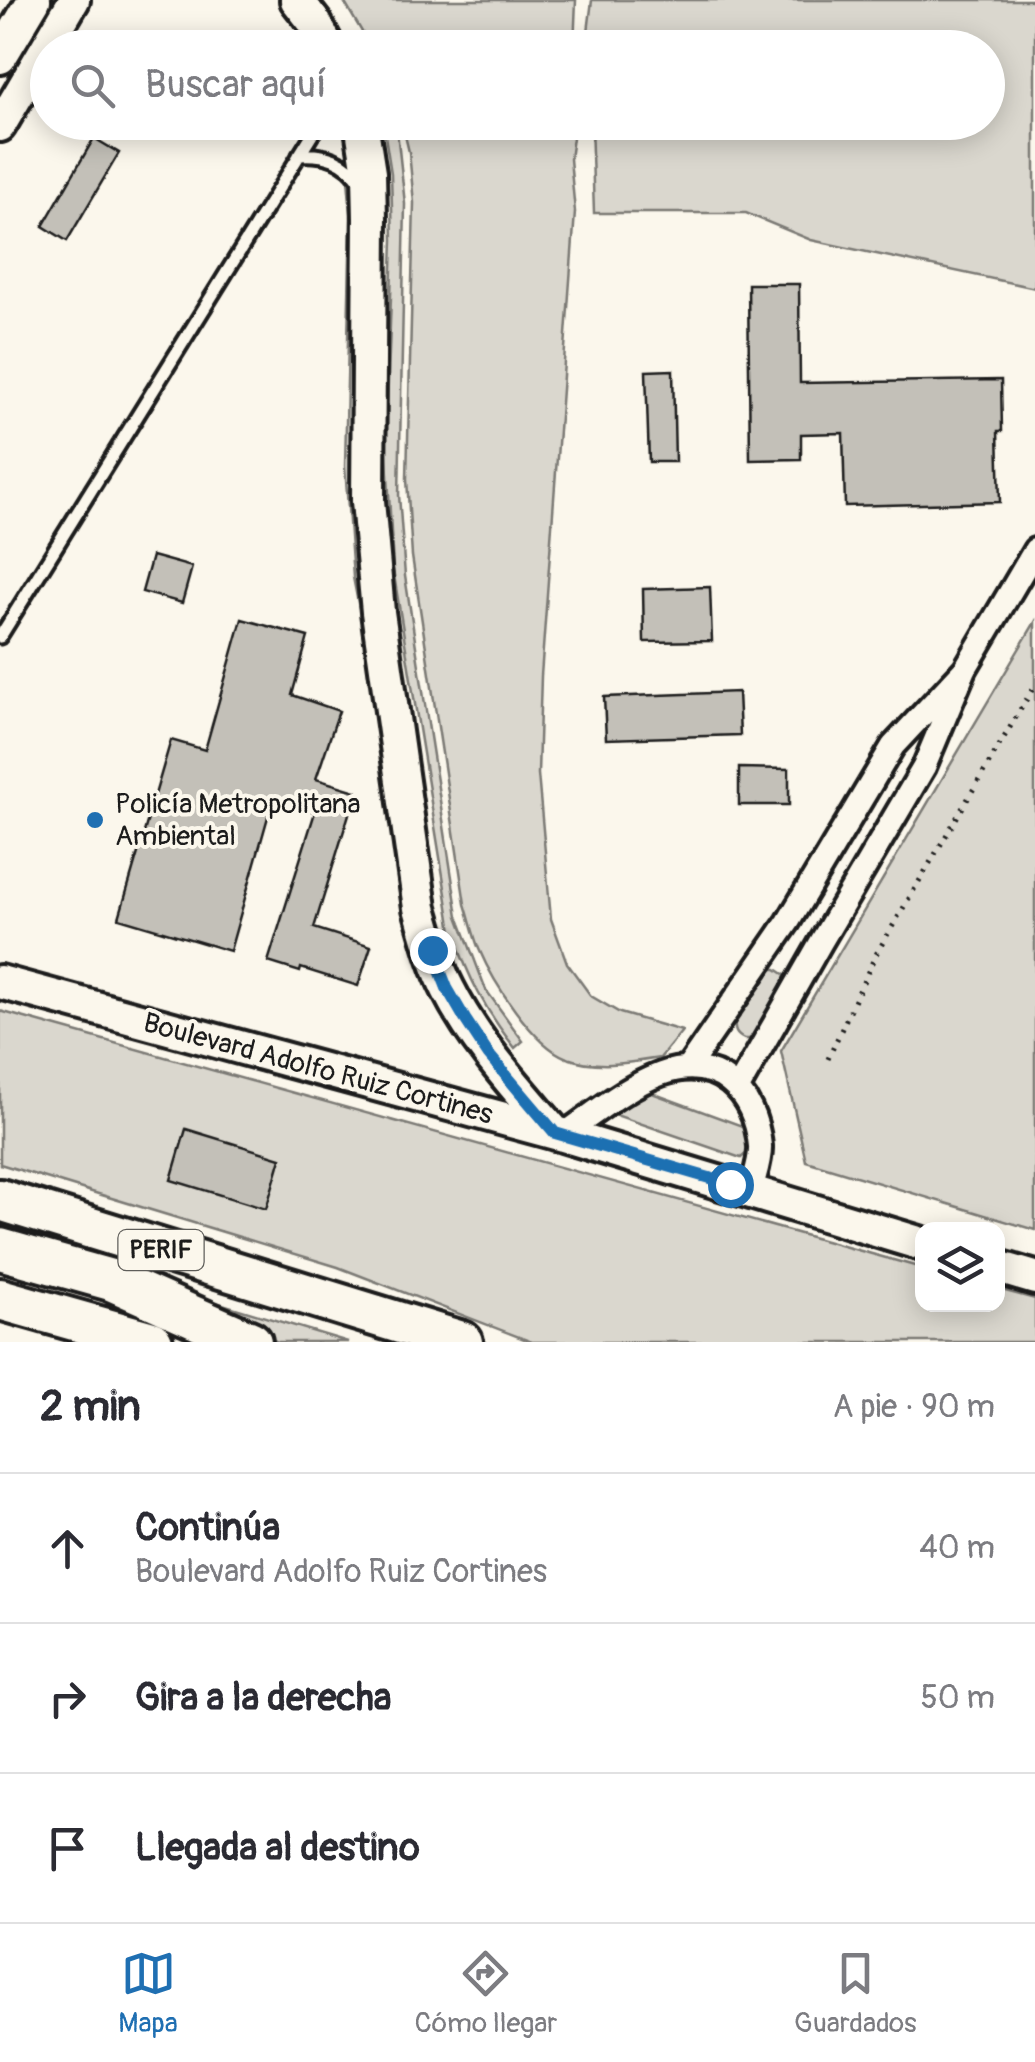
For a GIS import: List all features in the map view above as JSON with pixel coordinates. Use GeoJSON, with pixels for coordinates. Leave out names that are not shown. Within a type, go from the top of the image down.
{"type":"FeatureCollection","features":[{"type":"Feature","properties":{"kind":"highway","name":"PERIF"},"geometry":{"type":"LineString","coordinates":[[0,1200],[462,1342]]}},
{"type":"Feature","properties":{"kind":"highway"},"geometry":{"type":"LineString","coordinates":[[0,1249],[111,1280],[251,1342]]}},
{"type":"Feature","properties":{"kind":"highway"},"geometry":{"type":"LineString","coordinates":[[0,1299],[152,1342]]}},
{"type":"Feature","properties":{"kind":"main road"},"geometry":{"type":"LineString","coordinates":[[5,38],[34,0]]}},
{"type":"Feature","properties":{"kind":"main road"},"geometry":{"type":"LineString","coordinates":[[364,140],[370,205],[368,502],[378,612],[420,908],[447,988],[465,1019],[488,1054],[559,1134]]}},
{"type":"Feature","properties":{"kind":"main road","name":"Boulevard Adolfo Ruiz Cortines"},"geometry":{"type":"LineString","coordinates":[[0,982],[559,1134],[915,1242]]}},
{"type":"Feature","properties":{"kind":"main road"},"geometry":{"type":"LineString","coordinates":[[1005,1269],[1035,1278]]}},
{"type":"Feature","properties":{"kind":"street"},"geometry":{"type":"LineString","coordinates":[[56,30],[74,0]]}},
{"type":"Feature","properties":{"kind":"street"},"geometry":{"type":"LineString","coordinates":[[0,126],[30,75]]}},
{"type":"Feature","properties":{"kind":"street"},"geometry":{"type":"LineString","coordinates":[[738,1088],[924,767],[965,669],[1035,550]]}},
{"type":"Feature","properties":{"kind":"street"},"geometry":{"type":"LineString","coordinates":[[689,1066],[788,922],[893,746],[965,669]]}},
{"type":"Feature","properties":{"kind":"street"},"geometry":{"type":"LineString","coordinates":[[788,922],[821,942]]}},
{"type":"Feature","properties":{"kind":"street"},"geometry":{"type":"LineString","coordinates":[[559,1134],[660,1074],[689,1066],[717,1073],[738,1088],[750,1110],[760,1148],[750,1191]]}},
{"type":"Feature","properties":{"kind":"lane"},"geometry":{"type":"LineString","coordinates":[[0,638],[309,140]]}},
{"type":"Feature","properties":{"kind":"lane"},"geometry":{"type":"LineString","coordinates":[[299,155],[325,155],[350,168],[366,191],[370,205]]}},
{"type":"Feature","properties":{"kind":"path"},"geometry":{"type":"LineString","coordinates":[[828,1058],[875,956],[1035,685]]}},
{"type":"Feature","properties":{"kind":"shaded area"},"geometry":{"type":"Polygon","coordinates":[[[343,0],[576,0],[575,30],[361,30],[343,0]]]}},
{"type":"Feature","properties":{"kind":"shaded area"},"geometry":{"type":"Polygon","coordinates":[[[592,0],[1035,0],[1035,288],[811,240],[746,213],[594,213],[592,140],[1005,140],[1005,30],[588,30],[592,0]]]}},
{"type":"Feature","properties":{"kind":"shaded area"},"geometry":{"type":"Polygon","coordinates":[[[386,140],[398,140],[405,204],[399,495],[405,576],[458,916],[486,990],[523,1041],[515,1048],[478,993],[452,931],[393,569],[386,437],[393,240],[386,140]]]}},
{"type":"Feature","properties":{"kind":"shaded area"},"geometry":{"type":"Polygon","coordinates":[[[406,140],[573,140],[570,159],[575,212],[541,676],[538,774],[551,919],[567,963],[591,996],[620,1013],[682,1031],[660,1058],[602,1064],[567,1058],[554,1051],[515,1011],[494,978],[477,944],[465,904],[412,556],[407,479],[414,203],[406,140]]]}},
{"type":"Feature","properties":{"kind":"shaded area"},"geometry":{"type":"Polygon","coordinates":[[[346,157],[360,165],[400,870],[353,577],[345,466],[351,214],[346,157]]]}},
{"type":"Feature","properties":{"kind":"shaded area"},"geometry":{"type":"Polygon","coordinates":[[[1035,622],[1035,1230],[806,1161],[781,1051],[1035,622]]]}},
{"type":"Feature","properties":{"kind":"shaded area"},"geometry":{"type":"Polygon","coordinates":[[[770,969],[785,975],[783,987],[754,1034],[744,1039],[736,1032],[735,1022],[770,969]]]}},
{"type":"Feature","properties":{"kind":"shaded area"},"geometry":{"type":"Polygon","coordinates":[[[0,1011],[915,1266],[915,1312],[1005,1312],[1005,1291],[1035,1299],[1035,1342],[532,1342],[338,1267],[0,1164],[0,1011]]]}},
{"type":"Feature","properties":{"kind":"shaded area"},"geometry":{"type":"Polygon","coordinates":[[[652,1093],[745,1127],[752,1139],[749,1151],[741,1158],[610,1113],[652,1093]]]}},
{"type":"Feature","properties":{"kind":"shaded area"},"geometry":{"type":"Polygon","coordinates":[[[176,1290],[348,1342],[278,1342],[176,1290]]]}},
{"type":"Feature","properties":{"kind":"building"},"geometry":{"type":"Polygon","coordinates":[[[93,140],[119,153],[67,241],[43,226],[93,140]]]}},
{"type":"Feature","properties":{"kind":"building"},"geometry":{"type":"Polygon","coordinates":[[[748,284],[799,284],[800,383],[1001,380],[1000,502],[845,506],[843,433],[801,434],[801,459],[750,460],[748,284]]]}},
{"type":"Feature","properties":{"kind":"building"},"geometry":{"type":"Polygon","coordinates":[[[673,370],[675,462],[649,462],[646,371],[673,370]]]}},
{"type":"Feature","properties":{"kind":"building"},"geometry":{"type":"Polygon","coordinates":[[[152,556],[192,567],[182,603],[142,592],[152,556]]]}},
{"type":"Feature","properties":{"kind":"building"},"geometry":{"type":"Polygon","coordinates":[[[710,587],[712,641],[644,642],[643,589],[710,587]]]}},
{"type":"Feature","properties":{"kind":"building"},"geometry":{"type":"Polygon","coordinates":[[[242,619],[308,637],[292,695],[339,711],[316,779],[356,791],[314,928],[371,946],[358,986],[268,962],[315,812],[273,799],[230,951],[119,918],[171,740],[205,750],[242,619]]]}},
{"type":"Feature","properties":{"kind":"building"},"geometry":{"type":"Polygon","coordinates":[[[738,692],[740,735],[606,739],[604,697],[738,692]]]}},
{"type":"Feature","properties":{"kind":"building"},"geometry":{"type":"Polygon","coordinates":[[[739,768],[789,769],[789,805],[739,805],[739,768]]]}},
{"type":"Feature","properties":{"kind":"building"},"geometry":{"type":"Polygon","coordinates":[[[186,1129],[281,1158],[266,1209],[171,1180],[186,1129]]]}},
{"type":"Feature","properties":{"kind":"place","name":"Policía Metropolitana Ambiental"},"geometry":{"type":"Point","coordinates":[95,820]}},
{"type":"Feature","properties":{"kind":"route"},"geometry":{"type":"LineString","coordinates":[[432,950],[447,988],[488,1054],[555,1133],[730,1184]]}}]}
